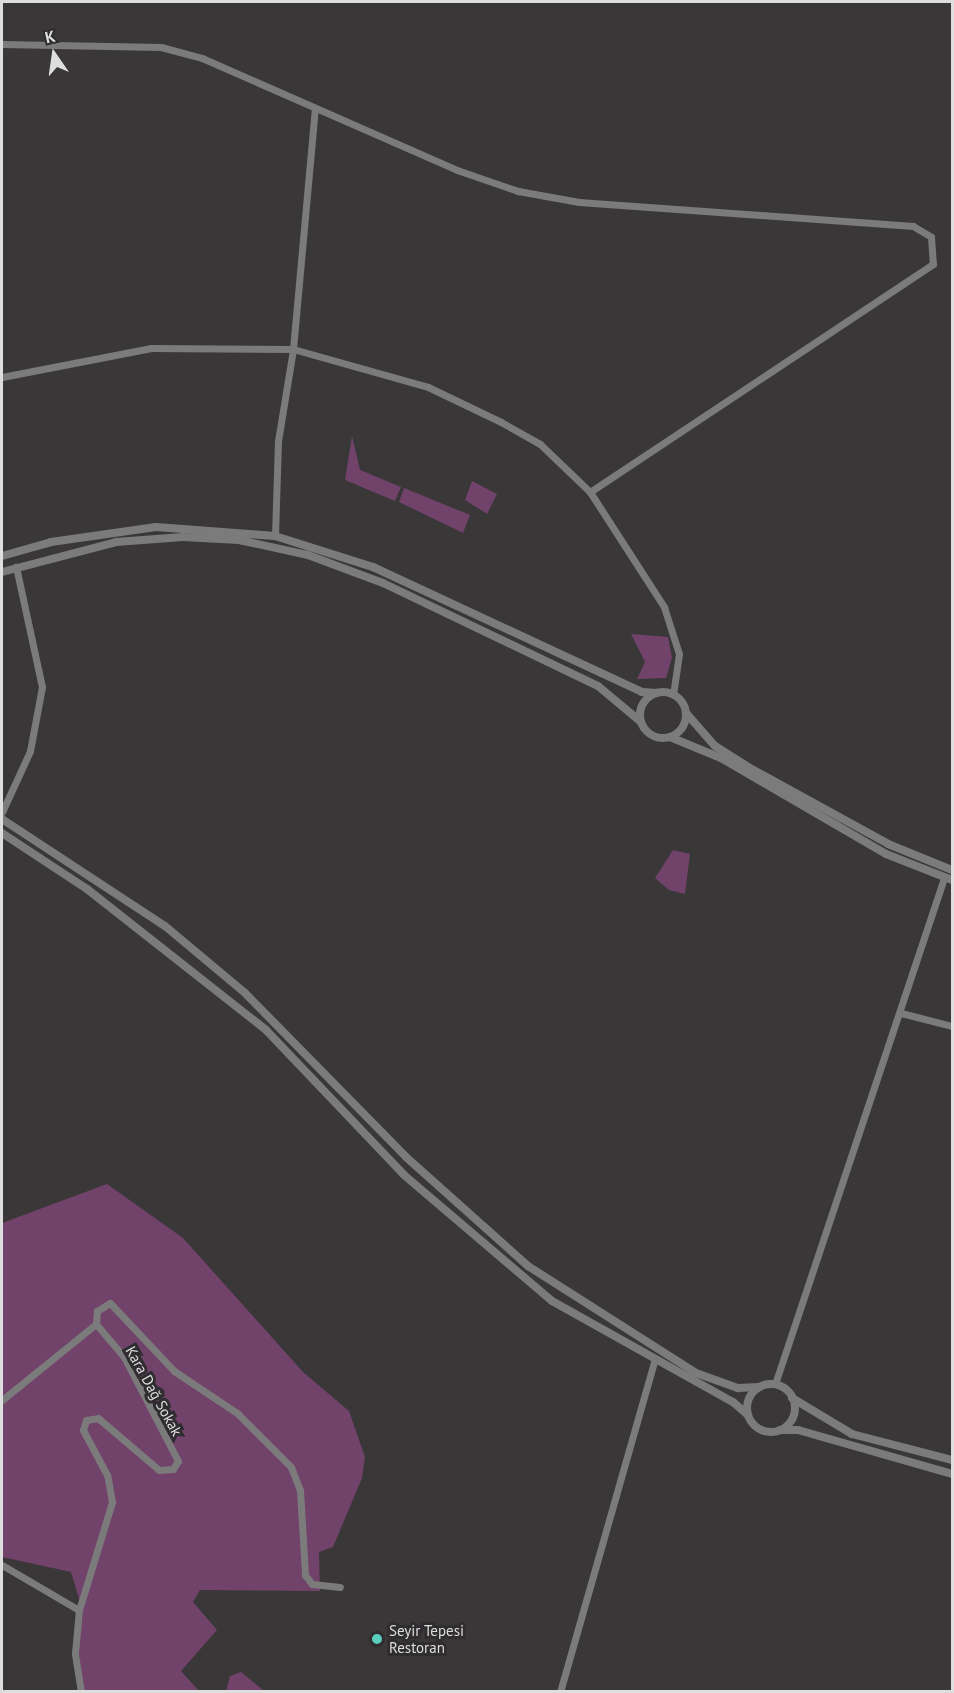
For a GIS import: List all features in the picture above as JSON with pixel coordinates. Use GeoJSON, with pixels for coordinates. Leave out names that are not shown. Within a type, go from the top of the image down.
{"type":"FeatureCollection","features":[{"type":"Feature","properties":{"kind":"street"},"geometry":{"type":"LineString","coordinates":[[2,44],[161,46],[202,58],[315,108],[518,190],[579,202],[914,226],[931,237],[933,264],[590,492]]}},
{"type":"Feature","properties":{"kind":"street"},"geometry":{"type":"LineString","coordinates":[[275,536],[278,441],[293,349],[315,108]]}},
{"type":"Feature","properties":{"kind":"street"},"geometry":{"type":"LineString","coordinates":[[2,377],[151,348],[293,349],[428,387],[501,422],[540,444],[590,492],[664,607],[679,654],[673,695],[715,746],[750,768],[888,844],[952,870]]}},
{"type":"Feature","properties":{"kind":"street"},"geometry":{"type":"LineString","coordinates":[[2,555],[156,527],[275,536],[373,567],[642,692],[673,695]]}},
{"type":"Feature","properties":{"kind":"street"},"geometry":{"type":"LineString","coordinates":[[2,572],[116,542],[183,537],[239,540],[308,555],[382,583],[598,686],[656,737],[670,737],[693,743],[886,854],[948,879],[775,1384]]}},
{"type":"Feature","properties":{"kind":"street"},"geometry":{"type":"LineString","coordinates":[[2,812],[30,751],[42,687],[16,567]]}},
{"type":"Feature","properties":{"kind":"street"},"geometry":{"type":"LineString","coordinates":[[641,722],[641,708],[657,693]]}},
{"type":"Feature","properties":{"kind":"street"},"geometry":{"type":"LineString","coordinates":[[670,737],[682,728],[686,713]]}},
{"type":"Feature","properties":{"kind":"street"},"geometry":{"type":"LineString","coordinates":[[2,819],[165,926],[245,993],[406,1157],[528,1266],[696,1373],[738,1388],[775,1384]]}},
{"type":"Feature","properties":{"kind":"street"},"geometry":{"type":"LineString","coordinates":[[2,833],[87,889],[266,1030],[404,1175],[552,1301],[654,1361],[733,1402],[748,1415],[758,1428],[798,1430],[952,1474]]}},
{"type":"Feature","properties":{"kind":"street"},"geometry":{"type":"LineString","coordinates":[[901,1013],[952,1026]]}},
{"type":"Feature","properties":{"kind":"street","name":"Kara Dağ Sokak"},"geometry":{"type":"LineString","coordinates":[[81,1692],[75,1653],[79,1610],[112,1502],[107,1475],[83,1430],[86,1420],[98,1418],[159,1470],[173,1469],[178,1461],[124,1357],[96,1324],[97,1311],[110,1303],[122,1310],[174,1371],[237,1413],[291,1467],[300,1490],[305,1575],[312,1584],[339,1587]]}},
{"type":"Feature","properties":{"kind":"street"},"geometry":{"type":"LineString","coordinates":[[2,1400],[96,1324]]}},
{"type":"Feature","properties":{"kind":"street"},"geometry":{"type":"LineString","coordinates":[[560,1692],[654,1361]]}},
{"type":"Feature","properties":{"kind":"street"},"geometry":{"type":"LineString","coordinates":[[775,1384],[792,1398],[852,1434],[952,1460]]}},
{"type":"Feature","properties":{"kind":"street"},"geometry":{"type":"LineString","coordinates":[[748,1415],[748,1399],[759,1387]]}},
{"type":"Feature","properties":{"kind":"street"},"geometry":{"type":"LineString","coordinates":[[780,1430],[791,1420],[792,1398]]}},
{"type":"Feature","properties":{"kind":"street"},"geometry":{"type":"LineString","coordinates":[[2,1565],[79,1610]]}},
{"type":"Feature","properties":{"kind":"shaded area"},"geometry":{"type":"Polygon","coordinates":[[[352,436],[360,470],[401,487],[395,501],[345,480],[352,436]]]}},
{"type":"Feature","properties":{"kind":"shaded area"},"geometry":{"type":"Polygon","coordinates":[[[472,481],[497,494],[487,514],[465,500],[472,481]]]}},
{"type":"Feature","properties":{"kind":"shaded area"},"geometry":{"type":"Polygon","coordinates":[[[404,488],[470,515],[463,533],[399,502],[404,488]]]}},
{"type":"Feature","properties":{"kind":"shaded area"},"geometry":{"type":"Polygon","coordinates":[[[631,634],[668,637],[672,658],[666,678],[637,679],[645,662],[631,634]]]}},
{"type":"Feature","properties":{"kind":"shaded area"},"geometry":{"type":"Polygon","coordinates":[[[673,850],[690,854],[685,894],[669,890],[655,878],[673,850]]]}},
{"type":"Feature","properties":{"kind":"shaded area"},"geometry":{"type":"Polygon","coordinates":[[[107,1184],[183,1238],[303,1372],[349,1411],[365,1457],[362,1478],[333,1547],[319,1552],[320,1591],[200,1590],[193,1602],[217,1630],[181,1671],[199,1691],[84,1691],[78,1648],[83,1612],[71,1572],[2,1557],[2,1223],[107,1184]]]}},
{"type":"Feature","properties":{"kind":"shaded area"},"geometry":{"type":"Polygon","coordinates":[[[241,1672],[263,1691],[226,1691],[230,1676],[241,1672]]]}},
{"type":"Feature","properties":{"kind":"place","name":"Seyir Tepesi Restoran"},"geometry":{"type":"Point","coordinates":[377,1639]}}]}
